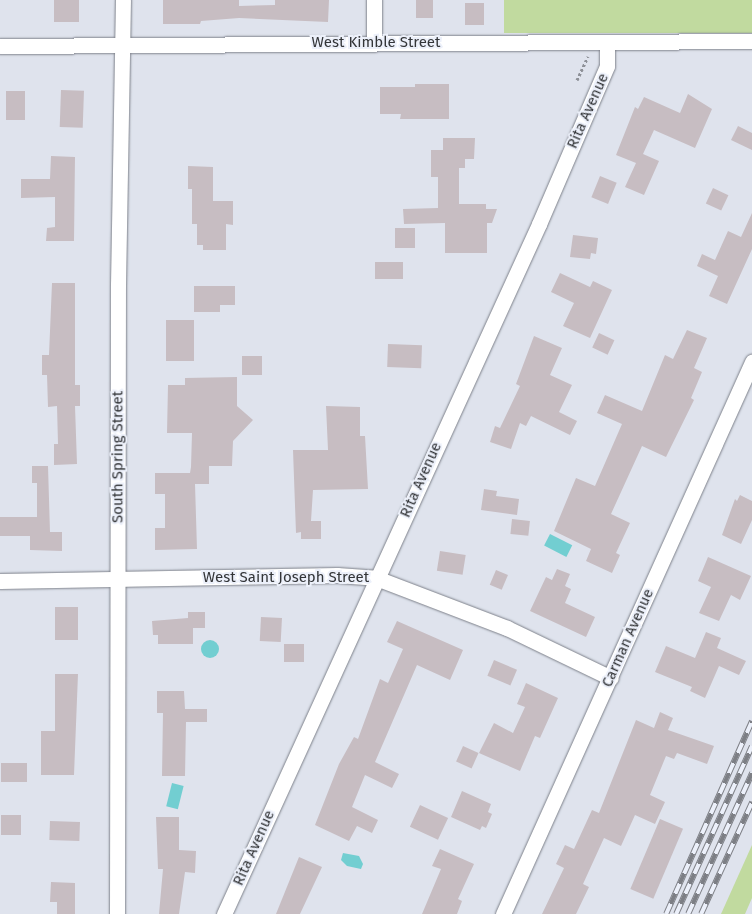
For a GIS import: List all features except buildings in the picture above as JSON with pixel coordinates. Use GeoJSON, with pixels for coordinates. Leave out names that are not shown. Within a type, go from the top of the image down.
{"type":"FeatureCollection","features":[{"type":"Feature","properties":{"kind":"street","name":"South Spring Street"},"geometry":{"type":"LineString","coordinates":[[117,914],[117,579],[121,45],[123,0]]}},
{"type":"Feature","properties":{"kind":"street"},"geometry":{"type":"LineString","coordinates":[[374,0],[374,43]]}},
{"type":"Feature","properties":{"kind":"street","name":"West Kimble Street"},"geometry":{"type":"LineString","coordinates":[[0,46],[752,41]]}},
{"type":"Feature","properties":{"kind":"street","name":"Rita Avenue"},"geometry":{"type":"LineString","coordinates":[[224,914],[607,66],[606,42]]}},
{"type":"Feature","properties":{"kind":"street","name":"Carman Avenue"},"geometry":{"type":"LineString","coordinates":[[503,914],[752,362]]}},
{"type":"Feature","properties":{"kind":"street","name":"West Saint Joseph Street"},"geometry":{"type":"LineString","coordinates":[[0,581],[338,575],[376,578],[507,628],[611,678]]}},
{"type":"Feature","properties":{"kind":"path"},"geometry":{"type":"LineString","coordinates":[[577,80],[588,56]]}},
{"type":"Feature","properties":{"kind":"green space"},"geometry":{"type":"Polygon","coordinates":[[[504,0],[752,0],[752,33],[504,33],[504,0]]]}},
{"type":"Feature","properties":{"kind":"green space"},"geometry":{"type":"Polygon","coordinates":[[[752,845],[752,898],[745,914],[721,914],[752,845]]]}},
{"type":"Feature","properties":{"kind":"water"},"geometry":{"type":"Polygon","coordinates":[[[550,534],[572,545],[566,557],[544,546],[550,534]]]}},
{"type":"Feature","properties":{"kind":"water"},"geometry":{"type":"Polygon","coordinates":[[[210,640],[216,643],[219,649],[216,655],[210,658],[204,655],[201,649],[204,643],[210,640]]]}},
{"type":"Feature","properties":{"kind":"water"},"geometry":{"type":"Polygon","coordinates":[[[172,783],[184,786],[178,809],[166,806],[172,783]]]}},
{"type":"Feature","properties":{"kind":"water"},"geometry":{"type":"Polygon","coordinates":[[[343,853],[359,856],[363,864],[361,869],[347,866],[341,860],[343,853]]]}},
{"type":"Feature","properties":{"kind":"railway"},"geometry":{"type":"LineString","coordinates":[[666,914],[752,721]]}},
{"type":"Feature","properties":{"kind":"railway"},"geometry":{"type":"LineString","coordinates":[[676,914],[752,746]]}},
{"type":"Feature","properties":{"kind":"railway"},"geometry":{"type":"LineString","coordinates":[[688,914],[752,773]]}},
{"type":"Feature","properties":{"kind":"railway"},"geometry":{"type":"LineString","coordinates":[[701,914],[752,802]]}}]}
